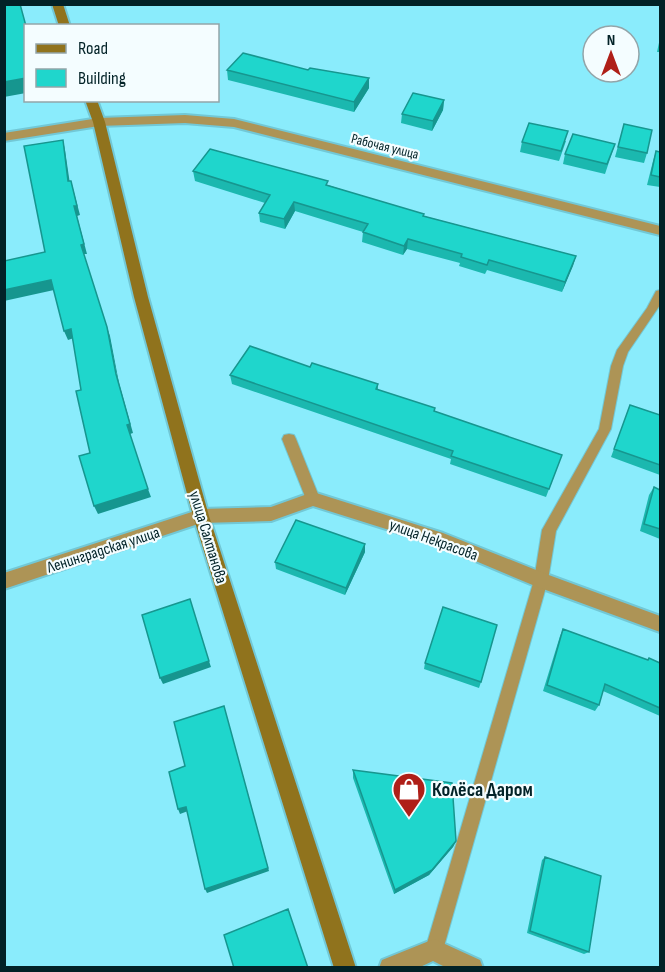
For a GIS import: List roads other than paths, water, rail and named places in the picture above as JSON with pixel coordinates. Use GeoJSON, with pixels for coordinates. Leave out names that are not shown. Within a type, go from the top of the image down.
{"type":"FeatureCollection","features":[{"type":"Feature","properties":{"kind":"main road"},"geometry":{"type":"LineString","coordinates":[[57,4],[63,24]]}},
{"type":"Feature","properties":{"kind":"main road","name":"улица Салтанова"},"geometry":{"type":"LineString","coordinates":[[92,102],[99,122],[141,297],[201,516],[345,968]]}},
{"type":"Feature","properties":{"kind":"street","name":"Рабочая улица"},"geometry":{"type":"LineString","coordinates":[[4,137],[99,122],[185,119],[234,123],[660,231]]}},
{"type":"Feature","properties":{"kind":"street"},"geometry":{"type":"LineString","coordinates":[[201,516],[271,514],[313,499]]}},
{"type":"Feature","properties":{"kind":"street","name":"улица Некрасова"},"geometry":{"type":"LineString","coordinates":[[313,499],[443,540],[541,580],[660,624]]}},
{"type":"Feature","properties":{"kind":"street","name":"Ленинградская улица"},"geometry":{"type":"LineString","coordinates":[[4,581],[201,516]]}},
{"type":"Feature","properties":{"kind":"street"},"geometry":{"type":"LineString","coordinates":[[390,968],[434,950],[471,968]]}},
{"type":"Feature","properties":{"kind":"lane"},"geometry":{"type":"LineString","coordinates":[[434,950],[541,580],[549,530],[605,429],[617,366],[623,350],[652,310],[660,294]]}},
{"type":"Feature","properties":{"kind":"lane"},"geometry":{"type":"LineString","coordinates":[[290,439],[313,499]]}},
{"type":"Feature","properties":{"kind":"place","name":"Колёса Даром"},"geometry":{"type":"Point","coordinates":[409,818]}}]}
